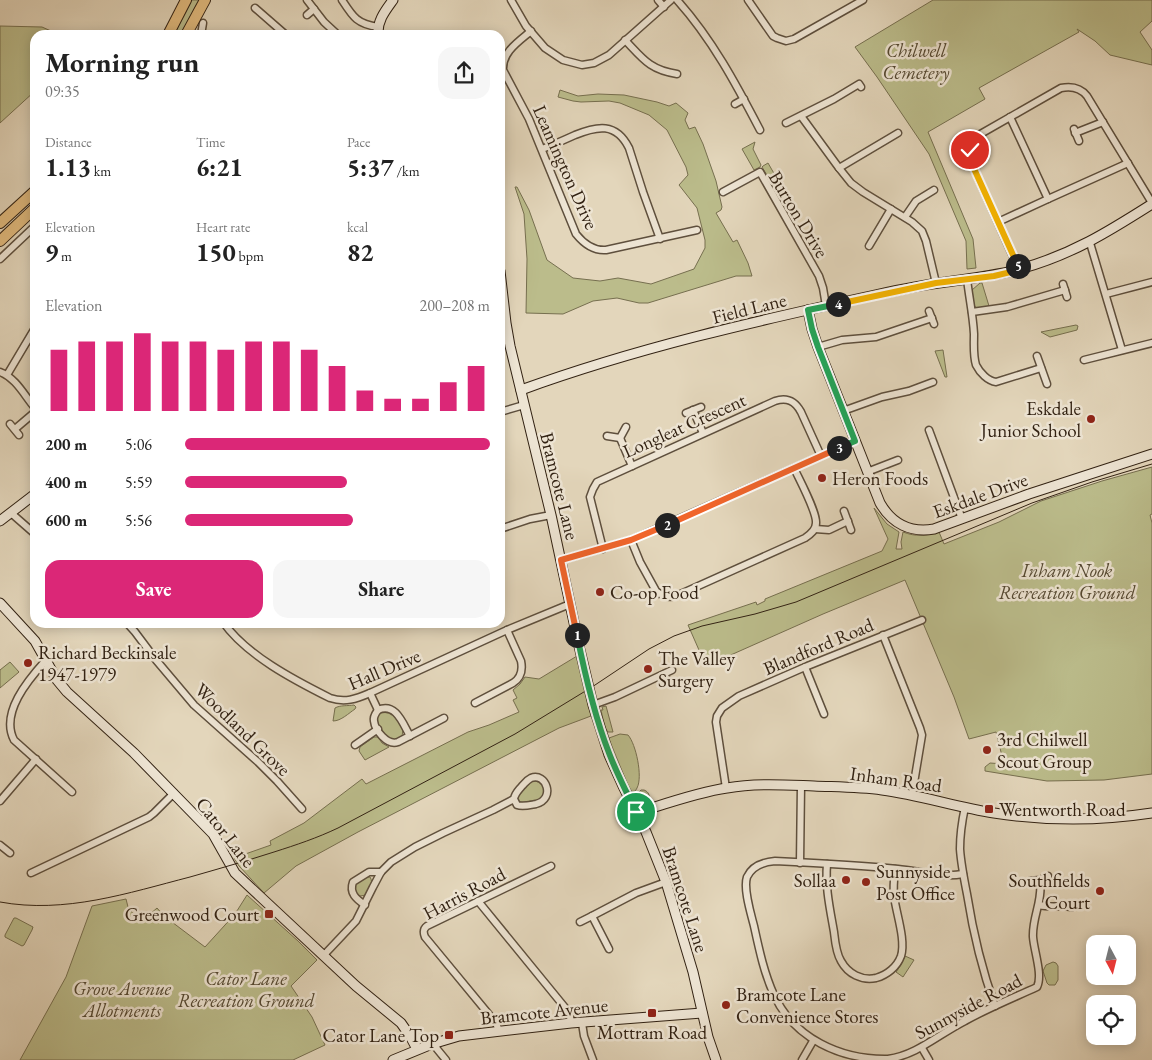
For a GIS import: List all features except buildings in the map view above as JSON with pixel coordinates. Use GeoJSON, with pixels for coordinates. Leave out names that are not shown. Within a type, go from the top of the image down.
{"type":"FeatureCollection","features":[{"type":"Feature","properties":{"kind":"main road"},"geometry":{"type":"LineString","coordinates":[[171,30],[186,0]]}},
{"type":"Feature","properties":{"kind":"main road"},"geometry":{"type":"LineString","coordinates":[[189,30],[204,0]]}},
{"type":"Feature","properties":{"kind":"main road"},"geometry":{"type":"LineString","coordinates":[[0,223],[30,196]]}},
{"type":"Feature","properties":{"kind":"main road"},"geometry":{"type":"LineString","coordinates":[[1,237],[30,212]]}},
{"type":"Feature","properties":{"kind":"street"},"geometry":{"type":"LineString","coordinates":[[307,0],[333,30]]}},
{"type":"Feature","properties":{"kind":"street"},"geometry":{"type":"LineString","coordinates":[[342,0],[352,16],[376,30]]}},
{"type":"Feature","properties":{"kind":"street"},"geometry":{"type":"LineString","coordinates":[[378,30],[383,15],[393,0]]}},
{"type":"Feature","properties":{"kind":"street"},"geometry":{"type":"LineString","coordinates":[[511,0],[530,31],[545,48],[558,58],[582,64],[594,63],[603,59],[671,0]]}},
{"type":"Feature","properties":{"kind":"street"},"geometry":{"type":"LineString","coordinates":[[658,0],[664,7]]}},
{"type":"Feature","properties":{"kind":"street"},"geometry":{"type":"LineString","coordinates":[[677,0],[706,35],[726,67],[760,130]]}},
{"type":"Feature","properties":{"kind":"street"},"geometry":{"type":"LineString","coordinates":[[748,0],[773,36],[786,41],[799,37],[863,0]]}},
{"type":"Feature","properties":{"kind":"street"},"geometry":{"type":"LineString","coordinates":[[255,8],[280,30]]}},
{"type":"Feature","properties":{"kind":"street"},"geometry":{"type":"LineString","coordinates":[[306,15],[314,9]]}},
{"type":"Feature","properties":{"kind":"street"},"geometry":{"type":"LineString","coordinates":[[202,30],[203,23]]}},
{"type":"Feature","properties":{"kind":"street","name":"Leamington Drive"},"geometry":{"type":"LineString","coordinates":[[505,58],[530,31]]}},
{"type":"Feature","properties":{"kind":"street"},"geometry":{"type":"LineString","coordinates":[[626,40],[650,65],[677,74]]}},
{"type":"Feature","properties":{"kind":"street"},"geometry":{"type":"LineString","coordinates":[[667,72],[670,64]]}},
{"type":"Feature","properties":{"kind":"street","name":"Leamington Drive"},"geometry":{"type":"LineString","coordinates":[[505,75],[523,106],[576,234],[583,242],[595,249],[606,250],[697,230]]}},
{"type":"Feature","properties":{"kind":"street"},"geometry":{"type":"LineString","coordinates":[[786,123],[834,100],[859,84],[861,87]]}},
{"type":"Feature","properties":{"kind":"street"},"geometry":{"type":"LineString","coordinates":[[1019,270],[971,162],[970,150],[972,142],[977,136],[1060,88],[1079,88],[1085,93],[1152,204]]}},
{"type":"Feature","properties":{"kind":"street"},"geometry":{"type":"LineString","coordinates":[[735,104],[744,99]]}},
{"type":"Feature","properties":{"kind":"street"},"geometry":{"type":"LineString","coordinates":[[801,116],[847,180],[919,228],[925,236],[936,283]]}},
{"type":"Feature","properties":{"kind":"street"},"geometry":{"type":"LineString","coordinates":[[1010,117],[1048,199]]}},
{"type":"Feature","properties":{"kind":"street"},"geometry":{"type":"LineString","coordinates":[[1079,142],[1075,131],[1103,122]]}},
{"type":"Feature","properties":{"kind":"street"},"geometry":{"type":"LineString","coordinates":[[542,149],[596,128],[608,128],[616,132],[629,148],[660,239]]}},
{"type":"Feature","properties":{"kind":"street"},"geometry":{"type":"LineString","coordinates":[[839,168],[898,133]]}},
{"type":"Feature","properties":{"kind":"street"},"geometry":{"type":"LineString","coordinates":[[884,142],[888,150]]}},
{"type":"Feature","properties":{"kind":"street"},"geometry":{"type":"LineString","coordinates":[[998,222],[1128,163]]}},
{"type":"Feature","properties":{"kind":"street","name":"Burton Drive"},"geometry":{"type":"LineString","coordinates":[[723,192],[760,172],[819,276],[826,306]]}},
{"type":"Feature","properties":{"kind":"street"},"geometry":{"type":"LineString","coordinates":[[905,217],[916,201],[934,190]]}},
{"type":"Feature","properties":{"kind":"street"},"geometry":{"type":"LineString","coordinates":[[927,194],[931,200]]}},
{"type":"Feature","properties":{"kind":"street","name":"Field Lane"},"geometry":{"type":"LineString","coordinates":[[521,390],[668,343],[808,310],[936,283],[994,276],[1019,270],[1062,255],[1090,242],[1152,204]]}},
{"type":"Feature","properties":{"kind":"street"},"geometry":{"type":"LineString","coordinates":[[869,246],[891,209]]}},
{"type":"Feature","properties":{"kind":"street"},"geometry":{"type":"LineString","coordinates":[[0,259],[30,231]]}},
{"type":"Feature","properties":{"kind":"street"},"geometry":{"type":"LineString","coordinates":[[866,234],[874,239]]}},
{"type":"Feature","properties":{"kind":"street"},"geometry":{"type":"LineString","coordinates":[[1090,242],[1122,350]]}},
{"type":"Feature","properties":{"kind":"street"},"geometry":{"type":"LineString","coordinates":[[967,279],[972,312],[975,360],[978,369],[990,381],[996,382],[1041,368]]}},
{"type":"Feature","properties":{"kind":"street"},"geometry":{"type":"LineString","coordinates":[[1106,294],[1152,282]]}},
{"type":"Feature","properties":{"kind":"street"},"geometry":{"type":"LineString","coordinates":[[972,312],[1006,308],[1065,290]]}},
{"type":"Feature","properties":{"kind":"street","name":"Eskdale Drive"},"geometry":{"type":"LineString","coordinates":[[808,310],[818,347],[880,503],[890,518],[903,527],[916,530],[929,530],[941,527],[1067,481],[1152,454]]}},
{"type":"Feature","properties":{"kind":"street","name":"Bramcote Lane"},"geometry":{"type":"LineString","coordinates":[[505,314],[593,705],[610,755],[654,850],[666,882],[716,1060]]}},
{"type":"Feature","properties":{"kind":"street"},"geometry":{"type":"LineString","coordinates":[[818,347],[842,340],[876,337],[932,318]]}},
{"type":"Feature","properties":{"kind":"street"},"geometry":{"type":"LineString","coordinates":[[30,335],[3,373],[14,380],[30,401]]}},
{"type":"Feature","properties":{"kind":"street"},"geometry":{"type":"LineString","coordinates":[[1084,360],[1152,343]]}},
{"type":"Feature","properties":{"kind":"street"},"geometry":{"type":"LineString","coordinates":[[1037,356],[1048,384]]}},
{"type":"Feature","properties":{"kind":"street"},"geometry":{"type":"LineString","coordinates":[[843,411],[933,382]]}},
{"type":"Feature","properties":{"kind":"street","name":"Longleat Crescent"},"geometry":{"type":"LineString","coordinates":[[603,549],[591,501],[594,485],[600,480],[775,401],[781,399],[795,403],[801,412],[820,456]]}},
{"type":"Feature","properties":{"kind":"street"},"geometry":{"type":"LineString","coordinates":[[505,411],[524,405]]}},
{"type":"Feature","properties":{"kind":"street"},"geometry":{"type":"LineString","coordinates":[[701,407],[690,412],[703,433]]}},
{"type":"Feature","properties":{"kind":"street"},"geometry":{"type":"LineString","coordinates":[[15,429],[30,416]]}},
{"type":"Feature","properties":{"kind":"street"},"geometry":{"type":"LineString","coordinates":[[620,438],[626,427]]}},
{"type":"Feature","properties":{"kind":"street"},"geometry":{"type":"LineString","coordinates":[[929,430],[962,519]]}},
{"type":"Feature","properties":{"kind":"street"},"geometry":{"type":"LineString","coordinates":[[608,436],[620,438]]}},
{"type":"Feature","properties":{"kind":"street"},"geometry":{"type":"LineString","coordinates":[[620,438],[632,466]]}},
{"type":"Feature","properties":{"kind":"street"},"geometry":{"type":"LineString","coordinates":[[561,560],[631,540],[855,441]]}},
{"type":"Feature","properties":{"kind":"street"},"geometry":{"type":"LineString","coordinates":[[868,472],[898,460]]}},
{"type":"Feature","properties":{"kind":"street"},"geometry":{"type":"LineString","coordinates":[[631,540],[640,562],[656,591],[664,596],[672,597],[806,538],[815,529],[815,514],[794,468]]}},
{"type":"Feature","properties":{"kind":"street"},"geometry":{"type":"LineString","coordinates":[[0,521],[30,498]]}},
{"type":"Feature","properties":{"kind":"street"},"geometry":{"type":"LineString","coordinates":[[844,512],[851,530]]}},
{"type":"Feature","properties":{"kind":"street"},"geometry":{"type":"LineString","coordinates":[[11,513],[30,530]]}},
{"type":"Feature","properties":{"kind":"street"},"geometry":{"type":"LineString","coordinates":[[505,528],[551,515]]}},
{"type":"Feature","properties":{"kind":"street"},"geometry":{"type":"LineString","coordinates":[[815,529],[828,530],[848,522]]}},
{"type":"Feature","properties":{"kind":"street","name":"Cator Lane"},"geometry":{"type":"LineString","coordinates":[[0,603],[35,641],[57,680],[67,692],[134,753],[213,834],[235,873],[356,986],[401,1023],[417,1049]]}},
{"type":"Feature","properties":{"kind":"street","name":"Hall Drive"},"geometry":{"type":"LineString","coordinates":[[228,628],[236,639],[253,653],[284,673],[330,698],[346,701],[370,693],[507,630],[570,604]]}},
{"type":"Feature","properties":{"kind":"street","name":"Blandford Road"},"geometry":{"type":"LineString","coordinates":[[726,788],[716,722],[722,708],[739,696],[922,620]]}},
{"type":"Feature","properties":{"kind":"street","name":"Woodland Grove"},"geometry":{"type":"LineString","coordinates":[[131,628],[194,705],[277,780],[302,809]]}},
{"type":"Feature","properties":{"kind":"street"},"geometry":{"type":"LineString","coordinates":[[475,702],[517,681],[521,674],[521,661],[507,630]]}},
{"type":"Feature","properties":{"kind":"street"},"geometry":{"type":"LineString","coordinates":[[883,635],[922,735],[912,795]]}},
{"type":"Feature","properties":{"kind":"street"},"geometry":{"type":"LineString","coordinates":[[46,660],[16,696],[8,710],[6,719],[7,730],[11,737],[72,792]]}},
{"type":"Feature","properties":{"kind":"street"},"geometry":{"type":"LineString","coordinates":[[805,667],[824,714]]}},
{"type":"Feature","properties":{"kind":"street"},"geometry":{"type":"LineString","coordinates":[[593,705],[672,670]]}},
{"type":"Feature","properties":{"kind":"street"},"geometry":{"type":"LineString","coordinates":[[664,674],[668,682]]}},
{"type":"Feature","properties":{"kind":"street"},"geometry":{"type":"LineString","coordinates":[[370,693],[378,710]]}},
{"type":"Feature","properties":{"kind":"street"},"geometry":{"type":"LineString","coordinates":[[410,736],[394,710],[386,708],[378,710],[374,716],[378,729],[385,740],[395,744],[444,718]]}},
{"type":"Feature","properties":{"kind":"street"},"geometry":{"type":"LineString","coordinates":[[355,745],[378,729]]}},
{"type":"Feature","properties":{"kind":"street"},"geometry":{"type":"LineString","coordinates":[[0,801],[36,759]]}},
{"type":"Feature","properties":{"kind":"street"},"geometry":{"type":"LineString","coordinates":[[324,956],[356,921],[381,872],[391,862],[443,833],[514,799],[515,794],[529,779],[540,778],[547,788],[547,795],[541,802],[519,806],[514,799]]}},
{"type":"Feature","properties":{"kind":"street","name":"Inham Road"},"geometry":{"type":"LineString","coordinates":[[636,812],[726,788],[760,785],[801,785],[860,788],[912,795],[965,807],[1019,816],[1076,820],[1152,813]]}},
{"type":"Feature","properties":{"kind":"street"},"geometry":{"type":"LineString","coordinates":[[800,862],[801,785]]}},
{"type":"Feature","properties":{"kind":"street"},"geometry":{"type":"LineString","coordinates":[[31,873],[149,817],[174,794]]}},
{"type":"Feature","properties":{"kind":"street"},"geometry":{"type":"LineString","coordinates":[[965,807],[960,848],[963,874],[982,965],[995,1006]]}},
{"type":"Feature","properties":{"kind":"street"},"geometry":{"type":"LineString","coordinates":[[0,845],[10,853]]}},
{"type":"Feature","properties":{"kind":"street","name":"Sunnyside Road"},"geometry":{"type":"LineString","coordinates":[[963,874],[946,876],[896,869],[800,862],[762,863],[751,872],[747,878],[746,888],[765,974],[775,997],[794,1025],[813,1042],[835,1053],[860,1059],[888,1059],[922,1048],[964,1021],[1037,987],[1040,975],[1034,950],[1033,929],[1039,905]]}},
{"type":"Feature","properties":{"kind":"street"},"geometry":{"type":"LineString","coordinates":[[827,864],[827,891],[838,953],[843,965],[850,972],[867,978],[886,974],[895,966],[901,955],[902,943],[894,888],[896,869]]}},
{"type":"Feature","properties":{"kind":"street","name":"Harris Road"},"geometry":{"type":"LineString","coordinates":[[499,1031],[496,1022],[425,937],[424,928],[551,866]]}},
{"type":"Feature","properties":{"kind":"street"},"geometry":{"type":"LineString","coordinates":[[364,905],[357,900],[352,892],[353,882],[369,872],[381,872]]}},
{"type":"Feature","properties":{"kind":"street"},"geometry":{"type":"LineString","coordinates":[[1030,881],[1040,880],[1048,876]]}},
{"type":"Feature","properties":{"kind":"street"},"geometry":{"type":"LineString","coordinates":[[1040,880],[1039,905],[1072,907]]}},
{"type":"Feature","properties":{"kind":"street"},"geometry":{"type":"LineString","coordinates":[[580,922],[636,893],[666,882]]}},
{"type":"Feature","properties":{"kind":"street"},"geometry":{"type":"LineString","coordinates":[[478,901],[567,1010],[571,1023]]}},
{"type":"Feature","properties":{"kind":"street"},"geometry":{"type":"LineString","coordinates":[[592,916],[609,949]]}},
{"type":"Feature","properties":{"kind":"street"},"geometry":{"type":"LineString","coordinates":[[598,946],[605,942]]}},
{"type":"Feature","properties":{"kind":"street","name":"Bramcote Avenue"},"geometry":{"type":"LineString","coordinates":[[393,1060],[417,1049],[458,1036],[571,1023],[702,1013]]}},
{"type":"Feature","properties":{"kind":"street"},"geometry":{"type":"LineString","coordinates":[[582,1022],[584,1036],[593,1060]]}},
{"type":"Feature","properties":{"kind":"street"},"geometry":{"type":"LineString","coordinates":[[802,1060],[813,1042]]}},
{"type":"Feature","properties":{"kind":"street"},"geometry":{"type":"LineString","coordinates":[[435,1043],[437,1049],[446,1060]]}},
{"type":"Feature","properties":{"kind":"street"},"geometry":{"type":"LineString","coordinates":[[922,1048],[929,1060]]}},
{"type":"Feature","properties":{"kind":"green space"},"geometry":{"type":"Polygon","coordinates":[[[192,0],[200,0],[185,30],[175,30],[192,0]]]}},
{"type":"Feature","properties":{"kind":"green space","name":"Chilwell Cemetery"},"geometry":{"type":"Polygon","coordinates":[[[933,0],[1152,0],[1152,21],[1140,32],[1152,50],[1152,65],[1110,55],[1095,41],[1077,29],[1079,32],[979,88],[985,99],[928,132],[973,239],[976,268],[967,269],[966,241],[929,154],[855,47],[933,0]]]}},
{"type":"Feature","properties":{"kind":"green space"},"geometry":{"type":"Polygon","coordinates":[[[0,26],[42,27],[49,30],[30,30],[30,96],[0,123],[0,26]]]}},
{"type":"Feature","properties":{"kind":"green space"},"geometry":{"type":"Polygon","coordinates":[[[560,90],[578,96],[598,94],[624,95],[669,106],[676,103],[688,113],[685,120],[689,129],[695,127],[716,181],[722,207],[716,213],[733,242],[737,240],[752,276],[736,276],[648,303],[617,298],[593,301],[563,314],[526,313],[527,259],[524,214],[515,187],[517,187],[529,210],[547,260],[573,278],[600,281],[618,278],[651,284],[694,269],[705,248],[705,240],[697,208],[679,185],[688,175],[686,167],[667,130],[649,115],[620,103],[609,101],[573,101],[558,97],[560,90]]]}},
{"type":"Feature","properties":{"kind":"green space"},"geometry":{"type":"Polygon","coordinates":[[[755,142],[753,149],[761,165],[754,170],[742,149],[755,142]]]}},
{"type":"Feature","properties":{"kind":"green space"},"geometry":{"type":"Polygon","coordinates":[[[768,163],[783,189],[777,192],[762,167],[768,163]]]}},
{"type":"Feature","properties":{"kind":"green space"},"geometry":{"type":"Polygon","coordinates":[[[982,283],[989,306],[977,309],[974,305],[972,290],[982,283]]]}},
{"type":"Feature","properties":{"kind":"green space"},"geometry":{"type":"Polygon","coordinates":[[[1078,326],[1077,330],[1050,337],[1041,332],[1078,326]]]}},
{"type":"Feature","properties":{"kind":"green space"},"geometry":{"type":"Polygon","coordinates":[[[943,350],[947,377],[945,377],[935,351],[943,350]]]}},
{"type":"Feature","properties":{"kind":"green space","name":"Inham Nook Recreation Ground"},"geometry":{"type":"Polygon","coordinates":[[[1152,467],[1152,514],[1150,515],[1152,523],[1152,774],[1104,780],[1047,781],[985,771],[985,767],[990,763],[1004,764],[996,732],[969,739],[954,697],[905,580],[706,666],[688,625],[756,602],[757,605],[765,601],[765,599],[882,551],[888,539],[874,508],[887,524],[899,532],[896,549],[902,549],[903,532],[921,535],[939,532],[944,544],[999,522],[1041,501],[1152,467]]]}},
{"type":"Feature","properties":{"kind":"green space"},"geometry":{"type":"Polygon","coordinates":[[[577,656],[591,716],[559,728],[358,832],[296,866],[264,893],[234,858],[271,845],[270,841],[304,823],[362,779],[366,784],[468,732],[519,712],[513,700],[517,698],[513,690],[525,677],[539,679],[577,656]]]}},
{"type":"Feature","properties":{"kind":"green space"},"geometry":{"type":"Polygon","coordinates":[[[10,662],[19,672],[0,688],[0,670],[10,662]]]}},
{"type":"Feature","properties":{"kind":"green space"},"geometry":{"type":"Polygon","coordinates":[[[354,705],[355,709],[342,718],[333,721],[335,708],[354,705]]]}},
{"type":"Feature","properties":{"kind":"green space"},"geometry":{"type":"Polygon","coordinates":[[[606,706],[613,732],[608,732],[605,728],[601,710],[603,710],[602,707],[606,706]]]}},
{"type":"Feature","properties":{"kind":"green space"},"geometry":{"type":"Polygon","coordinates":[[[384,710],[394,713],[400,722],[403,731],[401,738],[393,741],[380,730],[377,719],[384,710]]]}},
{"type":"Feature","properties":{"kind":"green space"},"geometry":{"type":"Polygon","coordinates":[[[620,734],[628,735],[631,739],[638,761],[639,783],[636,790],[631,793],[609,739],[620,734]]]}},
{"type":"Feature","properties":{"kind":"green space"},"geometry":{"type":"Polygon","coordinates":[[[374,737],[378,737],[382,743],[389,747],[365,760],[359,751],[360,747],[374,737]]]}},
{"type":"Feature","properties":{"kind":"green space"},"geometry":{"type":"Polygon","coordinates":[[[532,781],[538,782],[543,786],[545,792],[542,798],[524,802],[518,801],[517,796],[532,781]]]}},
{"type":"Feature","properties":{"kind":"green space"},"geometry":{"type":"Polygon","coordinates":[[[641,790],[647,792],[649,798],[637,801],[634,797],[641,790]]]}},
{"type":"Feature","properties":{"kind":"green space"},"geometry":{"type":"Polygon","coordinates":[[[370,877],[371,886],[366,895],[357,895],[356,883],[370,877]]]}},
{"type":"Feature","properties":{"kind":"green space"},"geometry":{"type":"Polygon","coordinates":[[[247,895],[317,960],[291,986],[312,1017],[325,1045],[293,1060],[20,1060],[66,977],[92,906],[126,899],[128,907],[140,923],[157,908],[164,916],[205,947],[235,914],[247,895]]]}},
{"type":"Feature","properties":{"kind":"green space"},"geometry":{"type":"Polygon","coordinates":[[[14,918],[33,927],[22,946],[5,937],[14,918]]]}},
{"type":"Feature","properties":{"kind":"green space"},"geometry":{"type":"Polygon","coordinates":[[[905,956],[914,960],[903,977],[896,972],[905,956]]]}},
{"type":"Feature","properties":{"kind":"green space"},"geometry":{"type":"Polygon","coordinates":[[[1053,962],[1058,966],[1058,980],[1055,985],[1049,985],[1043,971],[1046,965],[1053,962]]]}},
{"type":"Feature","properties":{"kind":"tram line"},"geometry":{"type":"LineString","coordinates":[[0,902],[48,905],[96,900],[190,877],[314,838],[338,828],[515,734],[592,687],[649,649],[674,636],[702,626],[796,602],[1032,503],[1152,464]]}},
{"type":"Feature","properties":{"kind":"place","name":"Eskdale Junior School"},"geometry":{"type":"Point","coordinates":[1091,419]}},
{"type":"Feature","properties":{"kind":"place","name":"Heron Foods"},"geometry":{"type":"Point","coordinates":[822,478]}},
{"type":"Feature","properties":{"kind":"place","name":"Co-op Food"},"geometry":{"type":"Point","coordinates":[600,592]}},
{"type":"Feature","properties":{"kind":"place","name":"Richard Beckinsale 1947-1979"},"geometry":{"type":"Point","coordinates":[28,663]}},
{"type":"Feature","properties":{"kind":"place","name":"The Valley Surgery"},"geometry":{"type":"Point","coordinates":[648,669]}},
{"type":"Feature","properties":{"kind":"place","name":"3rd Chilwell Scout Group"},"geometry":{"type":"Point","coordinates":[987,750]}},
{"type":"Feature","properties":{"kind":"place","name":"Wentworth Road"},"geometry":{"type":"Point","coordinates":[989,809]}},
{"type":"Feature","properties":{"kind":"place","name":"Sollaa"},"geometry":{"type":"Point","coordinates":[846,880]}},
{"type":"Feature","properties":{"kind":"place","name":"Sunnyside Post Office"},"geometry":{"type":"Point","coordinates":[866,882]}},
{"type":"Feature","properties":{"kind":"place","name":"Southfields Court"},"geometry":{"type":"Point","coordinates":[1100,891]}},
{"type":"Feature","properties":{"kind":"place","name":"Greenwood Court"},"geometry":{"type":"Point","coordinates":[269,914]}},
{"type":"Feature","properties":{"kind":"place","name":"Bramcote Lane Convenience Stores"},"geometry":{"type":"Point","coordinates":[726,1005]}},
{"type":"Feature","properties":{"kind":"place","name":"Mottram Road"},"geometry":{"type":"Point","coordinates":[652,1013]}},
{"type":"Feature","properties":{"kind":"place","name":"Cator Lane Top"},"geometry":{"type":"Point","coordinates":[449,1035]}},
{"type":"Feature","properties":{"kind":"route"},"geometry":{"type":"LineString","coordinates":[[636,812],[610,755],[593,705],[561,560],[631,540],[855,441],[818,347],[808,310],[936,283],[994,276],[1019,270],[971,162],[970,150]]}},
{"type":"Feature","properties":{"kind":"park label","name":"Cator Lane Recreation Ground"},"geometry":{"type":"Point","coordinates":[246,989]}},
{"type":"Feature","properties":{"kind":"park label","name":"Grove Avenue Allotments"},"geometry":{"type":"Point","coordinates":[122,999]}}]}
